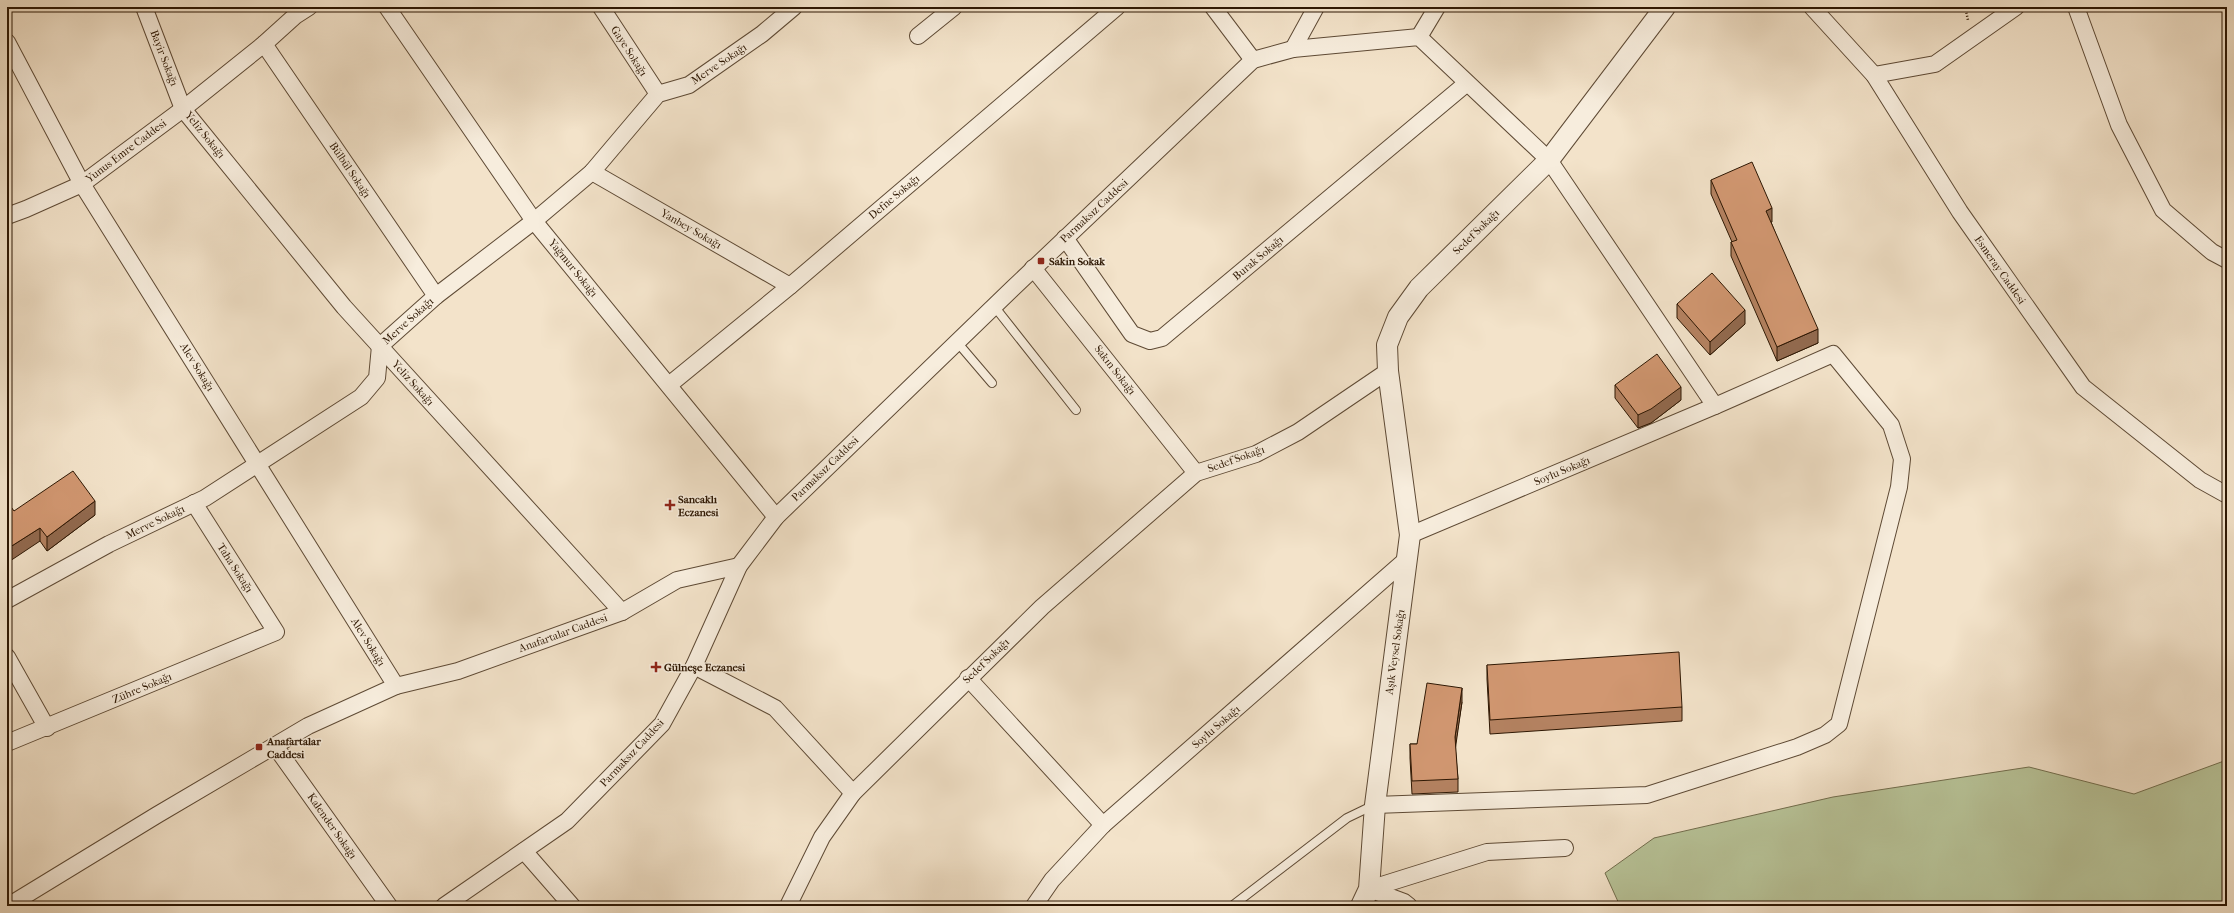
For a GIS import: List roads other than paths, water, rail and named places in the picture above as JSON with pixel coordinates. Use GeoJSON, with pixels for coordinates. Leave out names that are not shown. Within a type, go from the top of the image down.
{"type":"FeatureCollection","features":[{"type":"Feature","properties":{"kind":"street","name":"Bayir Sokağı"},"geometry":{"type":"LineString","coordinates":[[144,7],[183,109]]}},
{"type":"Feature","properties":{"kind":"street","name":"Yunus Emre Caddesi"},"geometry":{"type":"LineString","coordinates":[[7,216],[26,210],[82,184],[183,109],[264,44],[292,11],[309,7]]}},
{"type":"Feature","properties":{"kind":"street","name":"Yağmur Sokağı"},"geometry":{"type":"LineString","coordinates":[[387,7],[534,221],[776,516]]}},
{"type":"Feature","properties":{"kind":"street","name":"Gaye Sokağı"},"geometry":{"type":"LineString","coordinates":[[601,7],[658,94]]}},
{"type":"Feature","properties":{"kind":"street","name":"Merve Sokağı"},"geometry":{"type":"LineString","coordinates":[[7,600],[109,544],[194,503],[258,464],[361,397],[377,378],[380,346],[436,296],[534,221],[592,172],[658,94],[689,85],[762,34],[794,7]]}},
{"type":"Feature","properties":{"kind":"street"},"geometry":{"type":"LineString","coordinates":[[918,36],[954,7]]}},
{"type":"Feature","properties":{"kind":"street","name":"Defne Sokağı"},"geometry":{"type":"LineString","coordinates":[[669,384],[790,286],[1118,7]]}},
{"type":"Feature","properties":{"kind":"street"},"geometry":{"type":"LineString","coordinates":[[1213,7],[1253,60],[1293,49],[1419,38],[1549,160],[1715,406]]}},
{"type":"Feature","properties":{"kind":"street"},"geometry":{"type":"LineString","coordinates":[[1293,49],[1316,7]]}},
{"type":"Feature","properties":{"kind":"street"},"geometry":{"type":"LineString","coordinates":[[1419,38],[1437,7]]}},
{"type":"Feature","properties":{"kind":"street","name":"Sedef Sokağı"},"geometry":{"type":"LineString","coordinates":[[788,906],[822,837],[853,793],[968,678],[1042,607],[1196,473],[1256,454],[1298,432],[1388,371],[1388,345],[1390,338],[1398,317],[1419,288],[1549,160],[1665,7]]}},
{"type":"Feature","properties":{"kind":"street","name":"Esmeray Caddesi"},"geometry":{"type":"LineString","coordinates":[[1812,7],[1874,76],[1960,212],[2083,388],[2200,480],[2227,495]]}},
{"type":"Feature","properties":{"kind":"street"},"geometry":{"type":"LineString","coordinates":[[1874,76],[1935,64],[2016,7]]}},
{"type":"Feature","properties":{"kind":"street"},"geometry":{"type":"LineString","coordinates":[[2076,7],[2118,125],[2162,210],[2212,252],[2227,260]]}},
{"type":"Feature","properties":{"kind":"street","name":"Alev Sokağı"},"geometry":{"type":"LineString","coordinates":[[7,42],[82,184],[396,686]]}},
{"type":"Feature","properties":{"kind":"street","name":"Bülbül Sokağı"},"geometry":{"type":"LineString","coordinates":[[264,44],[436,296]]}},
{"type":"Feature","properties":{"kind":"street","name":"Parmaksız Caddesi"},"geometry":{"type":"LineString","coordinates":[[444,906],[568,821],[662,724],[694,666],[739,566],[776,516],[956,342],[1253,60]]}},
{"type":"Feature","properties":{"kind":"street","name":"Burak Sokağı"},"geometry":{"type":"LineString","coordinates":[[1065,238],[1132,334],[1150,341],[1162,338],[1467,83]]}},
{"type":"Feature","properties":{"kind":"street","name":"Yeliz Sokağı"},"geometry":{"type":"LineString","coordinates":[[183,109],[344,307],[622,612]]}},
{"type":"Feature","properties":{"kind":"street","name":"Yanbey Sokağı"},"geometry":{"type":"LineString","coordinates":[[592,172],[790,286]]}},
{"type":"Feature","properties":{"kind":"street","name":"Sakın Sokağı"},"geometry":{"type":"LineString","coordinates":[[1034,268],[1196,473]]}},
{"type":"Feature","properties":{"kind":"street","name":"Soylu Sokağı"},"geometry":{"type":"LineString","coordinates":[[1375,805],[1647,795],[1797,746],[1825,735],[1839,724],[1899,487],[1902,459],[1891,426],[1832,354],[1715,406],[1410,535]]}},
{"type":"Feature","properties":{"kind":"street","name":"Aşık Veysel Sokağı"},"geometry":{"type":"LineString","coordinates":[[1365,897],[1375,805],[1410,535],[1388,371]]}},
{"type":"Feature","properties":{"kind":"street","name":"Taha Sokağı"},"geometry":{"type":"LineString","coordinates":[[194,503],[276,632]]}},
{"type":"Feature","properties":{"kind":"street","name":"Soylu Sokağı"},"geometry":{"type":"LineString","coordinates":[[1034,906],[1052,880],[1103,825],[1408,558]]}},
{"type":"Feature","properties":{"kind":"street","name":"Anafartalar Caddesi"},"geometry":{"type":"LineString","coordinates":[[8,906],[308,726],[396,686],[458,670],[622,612],[677,580],[739,566]]}},
{"type":"Feature","properties":{"kind":"street","name":"Zühre Sokağı"},"geometry":{"type":"LineString","coordinates":[[7,743],[47,728],[276,632]]}},
{"type":"Feature","properties":{"kind":"street"},"geometry":{"type":"LineString","coordinates":[[7,657],[47,728]]}},
{"type":"Feature","properties":{"kind":"street"},"geometry":{"type":"LineString","coordinates":[[694,666],[775,708],[853,793]]}},
{"type":"Feature","properties":{"kind":"street"},"geometry":{"type":"LineString","coordinates":[[968,678],[1103,825]]}},
{"type":"Feature","properties":{"kind":"street","name":"Kalender Sokağı"},"geometry":{"type":"LineString","coordinates":[[275,746],[388,906]]}},
{"type":"Feature","properties":{"kind":"street"},"geometry":{"type":"LineString","coordinates":[[1365,897],[1487,852],[1565,848]]}},
{"type":"Feature","properties":{"kind":"street"},"geometry":{"type":"LineString","coordinates":[[524,851],[572,906]]}},
{"type":"Feature","properties":{"kind":"street"},"geometry":{"type":"LineString","coordinates":[[1365,897],[1404,902],[1410,906]]}},
{"type":"Feature","properties":{"kind":"lane"},"geometry":{"type":"LineString","coordinates":[[994,306],[1076,410]]}},
{"type":"Feature","properties":{"kind":"lane"},"geometry":{"type":"LineString","coordinates":[[956,342],[992,383]]}},
{"type":"Feature","properties":{"kind":"lane"},"geometry":{"type":"LineString","coordinates":[[1232,906],[1347,818],[1375,805]]}},
{"type":"Feature","properties":{"kind":"place","name":"Sakin Sokak"},"geometry":{"type":"Point","coordinates":[1041,261]}},
{"type":"Feature","properties":{"kind":"place","name":"Sancaklı Eczanesi"},"geometry":{"type":"Point","coordinates":[670,505]}},
{"type":"Feature","properties":{"kind":"place","name":"Gülneşe Eczanesi"},"geometry":{"type":"Point","coordinates":[656,667]}},
{"type":"Feature","properties":{"kind":"place","name":"Anafartalar Caddesi"},"geometry":{"type":"Point","coordinates":[259,747]}}]}
